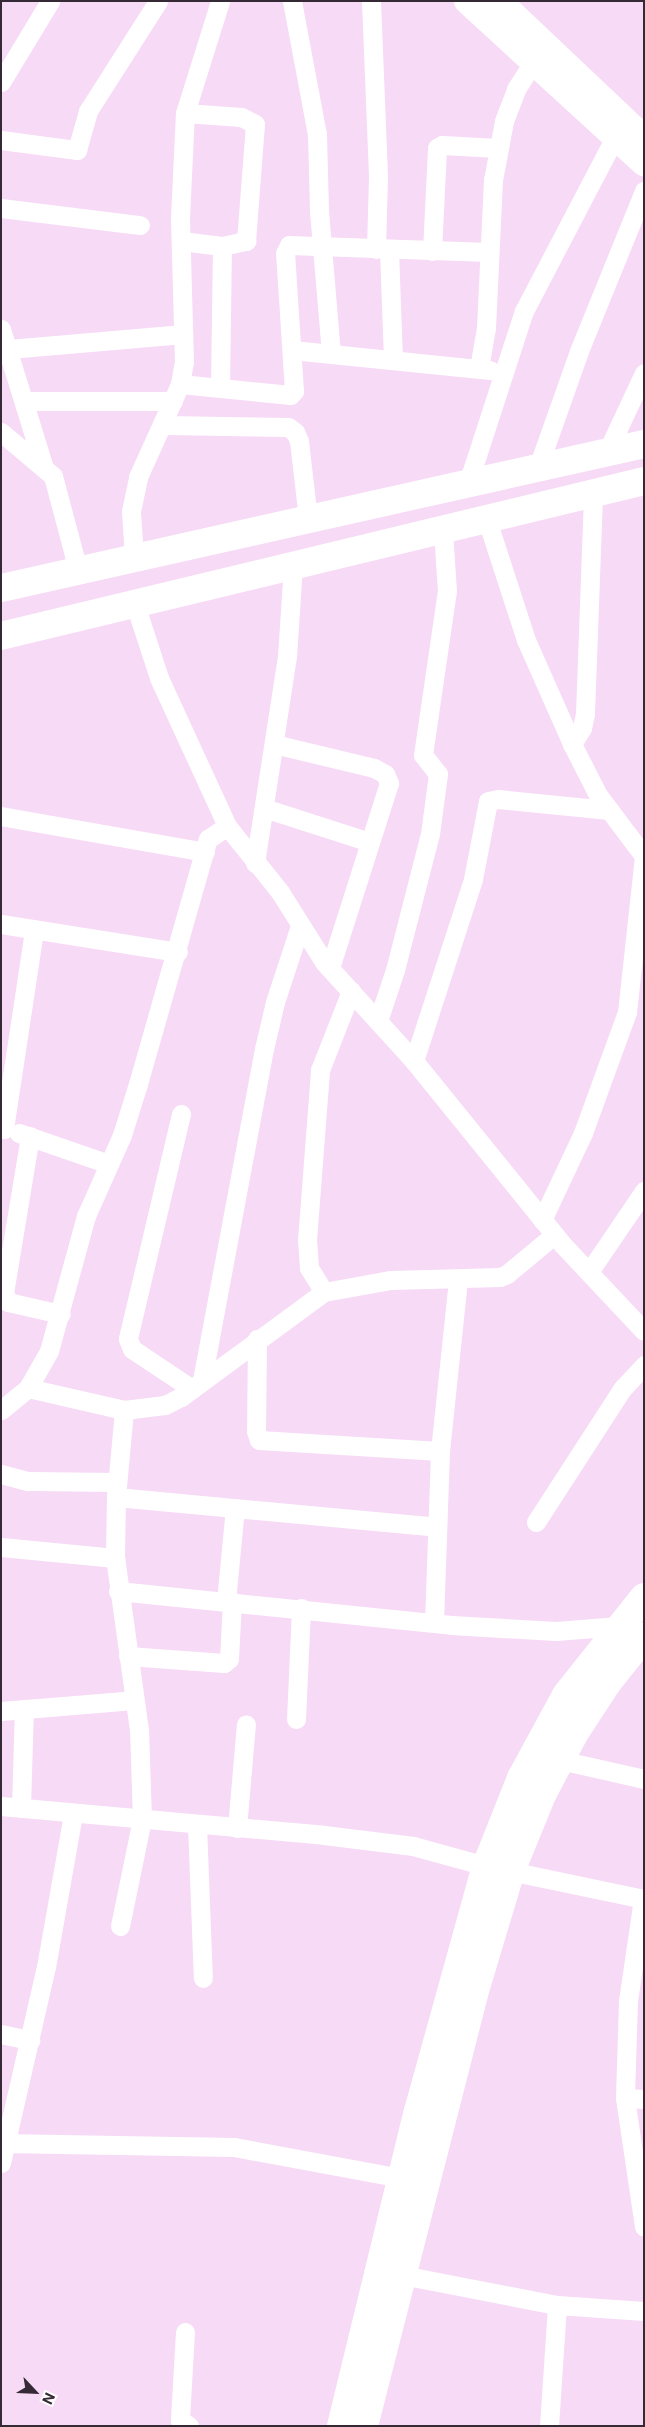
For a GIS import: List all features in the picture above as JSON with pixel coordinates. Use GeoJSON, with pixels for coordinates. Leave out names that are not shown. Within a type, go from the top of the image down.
{"type":"FeatureCollection","features":[{"type":"Feature","properties":{"kind":"main road"},"geometry":{"type":"LineString","coordinates":[[467,1],[644,163]]}},
{"type":"Feature","properties":{"kind":"main road"},"geometry":{"type":"LineString","coordinates":[[499,1],[644,138]]}},
{"type":"Feature","properties":{"kind":"main road"},"geometry":{"type":"LineString","coordinates":[[1,588],[644,444]]}},
{"type":"Feature","properties":{"kind":"main road"},"geometry":{"type":"LineString","coordinates":[[1,636],[644,481]]}},
{"type":"Feature","properties":{"kind":"main road"},"geometry":{"type":"LineString","coordinates":[[341,2426],[401,2178],[498,1869],[560,1760],[608,1682],[632,1631],[644,1597]]}},
{"type":"Feature","properties":{"kind":"main road"},"geometry":{"type":"LineString","coordinates":[[364,2426],[474,1994],[498,1869],[520,1778],[562,1703],[632,1631]]}},
{"type":"Feature","properties":{"kind":"street"},"geometry":{"type":"LineString","coordinates":[[1,82],[50,1]]}},
{"type":"Feature","properties":{"kind":"street"},"geometry":{"type":"LineString","coordinates":[[1,140],[77,150],[88,111],[158,1]]}},
{"type":"Feature","properties":{"kind":"street"},"geometry":{"type":"LineString","coordinates":[[134,558],[131,511],[138,477],[150,446],[164,425],[180,384],[183,334],[181,241],[185,113],[220,1]]}},
{"type":"Feature","properties":{"kind":"street"},"geometry":{"type":"LineString","coordinates":[[292,1],[317,134],[331,353]]}},
{"type":"Feature","properties":{"kind":"street"},"geometry":{"type":"LineString","coordinates":[[371,1],[382,250],[393,359]]}},
{"type":"Feature","properties":{"kind":"street"},"geometry":{"type":"LineString","coordinates":[[479,368],[486,328],[492,180],[498,148],[516,89],[534,63]]}},
{"type":"Feature","properties":{"kind":"street"},"geometry":{"type":"LineString","coordinates":[[181,241],[222,246],[246,241],[255,124],[241,118],[185,113]]}},
{"type":"Feature","properties":{"kind":"street"},"geometry":{"type":"LineString","coordinates":[[468,483],[524,311],[615,137]]}},
{"type":"Feature","properties":{"kind":"street"},"geometry":{"type":"LineString","coordinates":[[432,251],[437,148],[442,145],[498,148]]}},
{"type":"Feature","properties":{"kind":"street"},"geometry":{"type":"LineString","coordinates":[[538,467],[579,352],[644,191]]}},
{"type":"Feature","properties":{"kind":"street"},"geometry":{"type":"LineString","coordinates":[[1,208],[140,225]]}},
{"type":"Feature","properties":{"kind":"street"},"geometry":{"type":"LineString","coordinates":[[180,384],[290,395],[295,386],[286,248],[289,245],[323,248],[489,252]]}},
{"type":"Feature","properties":{"kind":"street"},"geometry":{"type":"LineString","coordinates":[[220,388],[222,246]]}},
{"type":"Feature","properties":{"kind":"street"},"geometry":{"type":"LineString","coordinates":[[1,329],[9,349],[44,468]]}},
{"type":"Feature","properties":{"kind":"street"},"geometry":{"type":"LineString","coordinates":[[9,349],[183,334]]}},
{"type":"Feature","properties":{"kind":"street"},"geometry":{"type":"LineString","coordinates":[[292,350],[393,359],[503,372]]}},
{"type":"Feature","properties":{"kind":"street"},"geometry":{"type":"LineString","coordinates":[[607,452],[644,373]]}},
{"type":"Feature","properties":{"kind":"street"},"geometry":{"type":"LineString","coordinates":[[24,402],[173,401]]}},
{"type":"Feature","properties":{"kind":"street"},"geometry":{"type":"LineString","coordinates":[[164,425],[288,427],[296,432],[299,441],[308,519]]}},
{"type":"Feature","properties":{"kind":"street"},"geometry":{"type":"LineString","coordinates":[[1,432],[53,476],[78,570]]}},
{"type":"Feature","properties":{"kind":"street"},"geometry":{"type":"LineString","coordinates":[[572,744],[582,728],[585,714],[593,494]]}},
{"type":"Feature","properties":{"kind":"street"},"geometry":{"type":"LineString","coordinates":[[487,520],[526,640],[572,744],[609,810],[644,856],[627,1012],[583,1133],[542,1220]]}},
{"type":"Feature","properties":{"kind":"street"},"geometry":{"type":"LineString","coordinates":[[378,1021],[395,970],[430,834],[438,774],[423,755],[447,591],[443,530]]}},
{"type":"Feature","properties":{"kind":"street"},"geometry":{"type":"LineString","coordinates":[[255,863],[288,656],[293,566]]}},
{"type":"Feature","properties":{"kind":"street"},"geometry":{"type":"LineString","coordinates":[[136,604],[159,678],[227,826],[280,892],[300,926],[330,968],[414,1061],[554,1235],[644,1331]]}},
{"type":"Feature","properties":{"kind":"street"},"geometry":{"type":"LineString","coordinates":[[274,744],[374,768],[384,774],[389,783],[330,968]]}},
{"type":"Feature","properties":{"kind":"street"},"geometry":{"type":"LineString","coordinates":[[414,1061],[473,879],[488,801],[498,799],[609,810]]}},
{"type":"Feature","properties":{"kind":"street"},"geometry":{"type":"LineString","coordinates":[[264,808],[370,842]]}},
{"type":"Feature","properties":{"kind":"street"},"geometry":{"type":"LineString","coordinates":[[1,816],[205,852]]}},
{"type":"Feature","properties":{"kind":"street"},"geometry":{"type":"LineString","coordinates":[[1,1410],[28,1388],[48,1351],[61,1314],[86,1216],[122,1135],[178,952],[205,852],[214,832],[227,826]]}},
{"type":"Feature","properties":{"kind":"street"},"geometry":{"type":"LineString","coordinates":[[1,924],[178,952]]}},
{"type":"Feature","properties":{"kind":"street"},"geometry":{"type":"LineString","coordinates":[[197,1385],[264,1049],[275,1002],[300,926]]}},
{"type":"Feature","properties":{"kind":"street"},"geometry":{"type":"LineString","coordinates":[[34,930],[2,1128],[109,1164]]}},
{"type":"Feature","properties":{"kind":"street"},"geometry":{"type":"LineString","coordinates":[[324,1292],[309,1268],[307,1240],[320,1070],[351,991]]}},
{"type":"Feature","properties":{"kind":"street"},"geometry":{"type":"LineString","coordinates":[[181,1114],[128,1339],[132,1349],[197,1385]]}},
{"type":"Feature","properties":{"kind":"street"},"geometry":{"type":"LineString","coordinates":[[30,1136],[4,1293],[8,1302],[61,1314]]}},
{"type":"Feature","properties":{"kind":"street"},"geometry":{"type":"LineString","coordinates":[[588,1272],[644,1191]]}},
{"type":"Feature","properties":{"kind":"street"},"geometry":{"type":"LineString","coordinates":[[28,1388],[124,1410],[165,1405],[197,1385],[324,1292],[391,1280],[490,1279],[507,1274],[554,1235]]}},
{"type":"Feature","properties":{"kind":"street"},"geometry":{"type":"LineString","coordinates":[[434,1624],[440,1451],[458,1279]]}},
{"type":"Feature","properties":{"kind":"street"},"geometry":{"type":"LineString","coordinates":[[257,1340],[256,1431],[260,1440],[440,1451]]}},
{"type":"Feature","properties":{"kind":"street"},"geometry":{"type":"LineString","coordinates":[[536,1522],[622,1389],[644,1365]]}},
{"type":"Feature","properties":{"kind":"street"},"geometry":{"type":"LineString","coordinates":[[120,1926],[142,1819],[139,1730],[118,1591],[115,1558],[116,1489],[124,1410]]}},
{"type":"Feature","properties":{"kind":"street"},"geometry":{"type":"LineString","coordinates":[[1,1474],[38,1482],[116,1489],[235,1508],[437,1527]]}},
{"type":"Feature","properties":{"kind":"street"},"geometry":{"type":"LineString","coordinates":[[128,1656],[224,1664],[230,1653],[229,1601],[235,1508]]}},
{"type":"Feature","properties":{"kind":"street"},"geometry":{"type":"LineString","coordinates":[[1,1548],[115,1558]]}},
{"type":"Feature","properties":{"kind":"street"},"geometry":{"type":"LineString","coordinates":[[118,1591],[301,1608],[434,1624],[556,1632],[632,1631]]}},
{"type":"Feature","properties":{"kind":"street"},"geometry":{"type":"LineString","coordinates":[[296,1718],[301,1608]]}},
{"type":"Feature","properties":{"kind":"street"},"geometry":{"type":"LineString","coordinates":[[1,1711],[134,1700]]}},
{"type":"Feature","properties":{"kind":"street"},"geometry":{"type":"LineString","coordinates":[[21,1808],[24,1709]]}},
{"type":"Feature","properties":{"kind":"street"},"geometry":{"type":"LineString","coordinates":[[238,1828],[246,1724]]}},
{"type":"Feature","properties":{"kind":"street"},"geometry":{"type":"LineString","coordinates":[[560,1760],[644,1779]]}},
{"type":"Feature","properties":{"kind":"street"},"geometry":{"type":"LineString","coordinates":[[1,1806],[413,1846],[498,1869],[643,1899],[636,2001],[635,2098],[644,2228]]}},
{"type":"Feature","properties":{"kind":"street"},"geometry":{"type":"LineString","coordinates":[[1,2163],[30,2040],[57,1912],[73,1814]]}},
{"type":"Feature","properties":{"kind":"street"},"geometry":{"type":"LineString","coordinates":[[197,1825],[202,1978]]}},
{"type":"Feature","properties":{"kind":"street"},"geometry":{"type":"LineString","coordinates":[[1,2034],[30,2040]]}},
{"type":"Feature","properties":{"kind":"street"},"geometry":{"type":"LineString","coordinates":[[4,2144],[234,2147],[401,2178]]}},
{"type":"Feature","properties":{"kind":"street"},"geometry":{"type":"LineString","coordinates":[[402,2274],[557,2305],[644,2311]]}},
{"type":"Feature","properties":{"kind":"street"},"geometry":{"type":"LineString","coordinates":[[549,2426],[557,2305]]}},
{"type":"Feature","properties":{"kind":"street"},"geometry":{"type":"LineString","coordinates":[[185,2332],[180,2420],[189,2426]]}}]}
